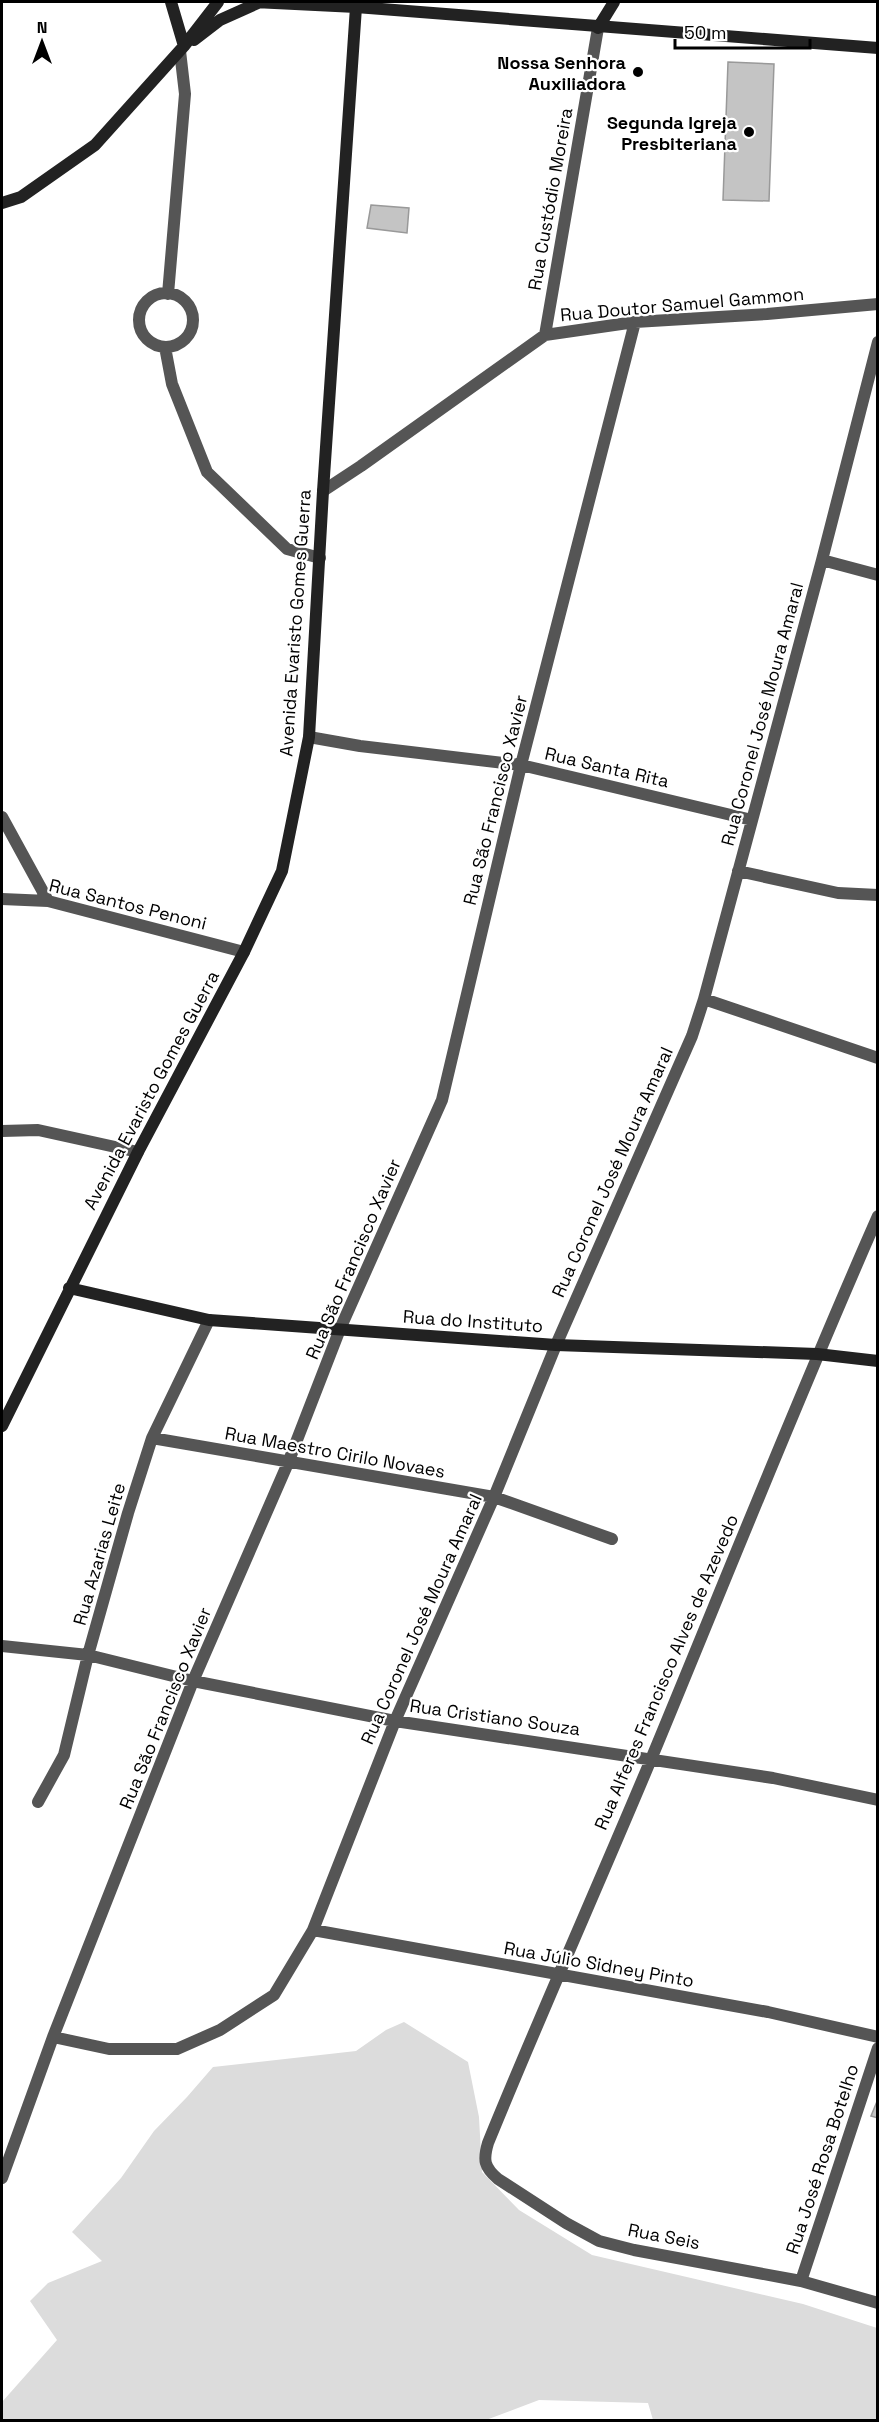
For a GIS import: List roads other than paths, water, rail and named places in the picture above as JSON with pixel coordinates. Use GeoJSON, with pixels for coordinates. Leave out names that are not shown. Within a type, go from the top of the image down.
{"type":"FeatureCollection","features":[{"type":"Feature","properties":{"kind":"main road"},"geometry":{"type":"LineString","coordinates":[[171,2],[182,49]]}},
{"type":"Feature","properties":{"kind":"main road"},"geometry":{"type":"LineString","coordinates":[[2,203],[21,196],[95,145],[182,49],[218,2]]}},
{"type":"Feature","properties":{"kind":"main road"},"geometry":{"type":"LineString","coordinates":[[254,2],[356,7],[598,28],[878,48]]}},
{"type":"Feature","properties":{"kind":"main road"},"geometry":{"type":"LineString","coordinates":[[182,49],[220,21],[260,2]]}},
{"type":"Feature","properties":{"kind":"main road","name":"Rua Custódio Moreira"},"geometry":{"type":"LineString","coordinates":[[598,28],[614,2]]}},
{"type":"Feature","properties":{"kind":"main road","name":"Avenida Evaristo Gomes Guerra"},"geometry":{"type":"LineString","coordinates":[[2,1426],[138,1152],[244,952],[282,871],[309,737],[323,491],[356,7]]}},
{"type":"Feature","properties":{"kind":"main road","name":"Rua do Instituto"},"geometry":{"type":"LineString","coordinates":[[69,1288],[208,1320],[556,1345],[817,1354],[878,1361]]}},
{"type":"Feature","properties":{"kind":"street","name":"Rua Custódio Moreira"},"geometry":{"type":"LineString","coordinates":[[545,335],[598,28]]}},
{"type":"Feature","properties":{"kind":"street"},"geometry":{"type":"LineString","coordinates":[[168,294],[185,94],[182,49]]}},
{"type":"Feature","properties":{"kind":"street"},"geometry":{"type":"LineString","coordinates":[[168,294],[183,300],[192,313],[193,322],[187,337],[173,346],[165,347],[149,341],[140,327],[139,319],[146,303],[152,298],[168,294]]}},
{"type":"Feature","properties":{"kind":"street","name":"Rua Doutor Samuel Gammon"},"geometry":{"type":"LineString","coordinates":[[323,491],[362,466],[545,335],[635,322],[878,304]]}},
{"type":"Feature","properties":{"kind":"street","name":"Rua São Francisco Xavier"},"geometry":{"type":"LineString","coordinates":[[2,2178],[53,2037],[193,1682],[288,1463],[340,1329],[442,1101],[521,765],[635,322]]}},
{"type":"Feature","properties":{"kind":"street","name":"Rua Coronel José Moura Amaral"},"geometry":{"type":"LineString","coordinates":[[53,2037],[109,2049],[177,2049],[220,2030],[274,1995],[313,1930],[395,1721],[494,1497],[556,1345],[692,1036],[704,999],[822,561],[878,342]]}},
{"type":"Feature","properties":{"kind":"street"},"geometry":{"type":"LineString","coordinates":[[165,347],[172,384],[207,472],[287,549],[320,558]]}},
{"type":"Feature","properties":{"kind":"street"},"geometry":{"type":"LineString","coordinates":[[822,561],[878,575]]}},
{"type":"Feature","properties":{"kind":"street","name":"Rua Santa Rita"},"geometry":{"type":"LineString","coordinates":[[309,737],[360,746],[521,765],[752,820]]}},
{"type":"Feature","properties":{"kind":"street"},"geometry":{"type":"LineString","coordinates":[[2,817],[48,901]]}},
{"type":"Feature","properties":{"kind":"street"},"geometry":{"type":"LineString","coordinates":[[738,871],[838,893],[878,895]]}},
{"type":"Feature","properties":{"kind":"street","name":"Rua Santos Penoni"},"geometry":{"type":"LineString","coordinates":[[2,899],[48,901],[244,952]]}},
{"type":"Feature","properties":{"kind":"street"},"geometry":{"type":"LineString","coordinates":[[704,999],[878,1058]]}},
{"type":"Feature","properties":{"kind":"street"},"geometry":{"type":"LineString","coordinates":[[2,1131],[38,1130],[138,1152]]}},
{"type":"Feature","properties":{"kind":"street","name":"Rua Alferes Francisco Alves de Azevedo"},"geometry":{"type":"LineString","coordinates":[[488,2143],[556,1976],[651,1759],[817,1354],[878,1216]]}},
{"type":"Feature","properties":{"kind":"street","name":"Rua Azarias Leite"},"geometry":{"type":"LineString","coordinates":[[38,1802],[64,1755],[88,1655],[128,1513],[153,1438],[208,1320]]}},
{"type":"Feature","properties":{"kind":"street","name":"Rua Maestro Cirilo Novaes"},"geometry":{"type":"LineString","coordinates":[[153,1438],[494,1497],[612,1539]]}},
{"type":"Feature","properties":{"kind":"street","name":"Rua Cristiano Souza"},"geometry":{"type":"LineString","coordinates":[[2,1646],[88,1655],[193,1682],[395,1721],[772,1778],[878,1800]]}},
{"type":"Feature","properties":{"kind":"street","name":"Rua Júlio Sidney Pinto"},"geometry":{"type":"LineString","coordinates":[[313,1930],[556,1976],[768,2012],[878,2037]]}},
{"type":"Feature","properties":{"kind":"street","name":"Rua José Rosa Botelho"},"geometry":{"type":"LineString","coordinates":[[801,2281],[878,2048]]}},
{"type":"Feature","properties":{"kind":"street","name":"Rua Seis"},"geometry":{"type":"LineString","coordinates":[[488,2143],[484,2160],[488,2171],[566,2223],[599,2241],[634,2250],[801,2281],[878,2303]]}},
{"type":"Feature","properties":{"kind":"place","name":"Nossa Senhora Auxiliadora"},"geometry":{"type":"Point","coordinates":[638,72]}},
{"type":"Feature","properties":{"kind":"place","name":"Segunda Igreja Presbiteriana"},"geometry":{"type":"Point","coordinates":[749,132]}}]}
